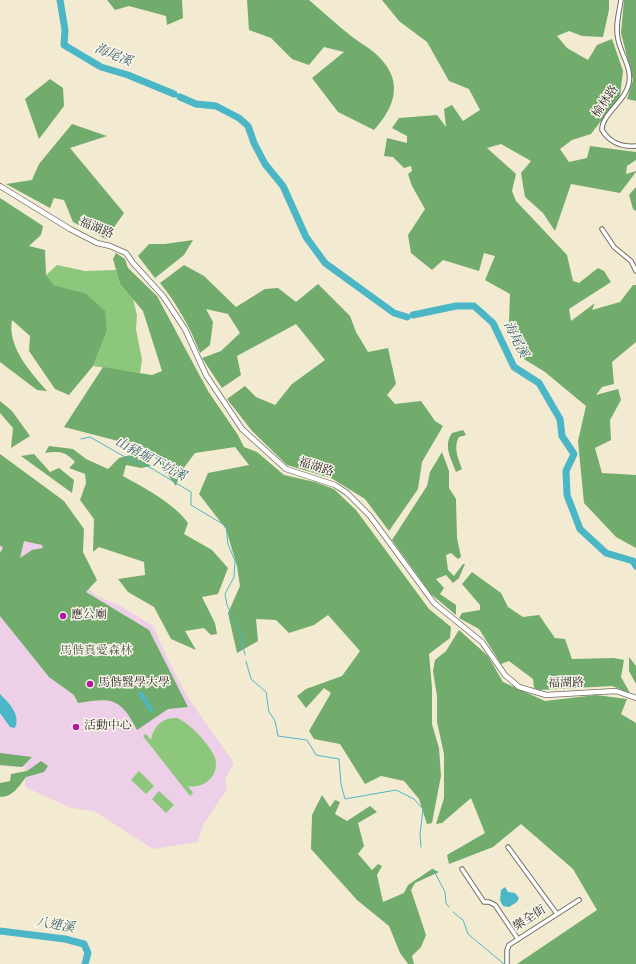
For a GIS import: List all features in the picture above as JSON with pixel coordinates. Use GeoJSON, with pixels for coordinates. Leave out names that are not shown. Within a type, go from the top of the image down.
{"type":"FeatureCollection","features":[{"type":"Feature","properties":{"kind":"street","name":"榆林路"},"geometry":{"type":"LineString","coordinates":[[621,0],[617,23],[617,33],[618,40],[627,62],[629,82],[626,93],[607,117],[602,126],[602,130],[616,144],[626,147],[636,146]]}},
{"type":"Feature","properties":{"kind":"street","name":"福湖路"},"geometry":{"type":"LineString","coordinates":[[0,186],[70,229],[97,242],[126,253],[133,263],[163,296],[185,329],[206,375],[242,429],[286,469],[335,485],[347,492],[370,516],[434,603],[482,642],[505,675],[519,687],[546,696],[616,691],[636,698]]}},
{"type":"Feature","properties":{"kind":"street"},"geometry":{"type":"LineString","coordinates":[[602,229],[614,247],[631,261],[636,271]]}},
{"type":"Feature","properties":{"kind":"street"},"geometry":{"type":"LineString","coordinates":[[508,846],[557,914]]}},
{"type":"Feature","properties":{"kind":"street"},"geometry":{"type":"LineString","coordinates":[[462,868],[484,902],[489,902],[495,905],[518,939]]}},
{"type":"Feature","properties":{"kind":"street","name":"樂全街"},"geometry":{"type":"LineString","coordinates":[[508,964],[507,950],[509,945],[579,900]]}},
{"type":"Feature","properties":{"kind":"shaded area","name":"馬偕醫學大學"},"geometry":{"type":"Polygon","coordinates":[[[0,511],[40,520],[72,575],[97,596],[121,606],[153,626],[172,668],[189,699],[234,763],[225,779],[227,789],[203,825],[198,842],[153,849],[94,811],[71,808],[25,787],[25,767],[0,766],[0,511]]]}},
{"type":"Feature","properties":{"kind":"green space"},"geometry":{"type":"Polygon","coordinates":[[[107,0],[182,0],[183,18],[167,25],[166,16],[129,6],[115,10],[107,0]]]}},
{"type":"Feature","properties":{"kind":"green space"},"geometry":{"type":"Polygon","coordinates":[[[247,0],[309,0],[345,32],[380,58],[392,77],[394,95],[387,113],[374,130],[338,112],[312,78],[344,52],[324,47],[309,65],[292,59],[271,38],[249,30],[247,0]]]}},
{"type":"Feature","properties":{"kind":"green space"},"geometry":{"type":"Polygon","coordinates":[[[382,0],[609,0],[609,10],[603,37],[582,36],[569,31],[557,36],[567,48],[588,60],[597,45],[612,39],[623,71],[620,96],[591,134],[572,140],[560,149],[569,162],[587,158],[590,146],[636,152],[636,160],[627,166],[626,174],[636,172],[620,193],[571,184],[555,231],[543,213],[525,197],[521,173],[531,161],[501,144],[487,148],[516,174],[512,191],[516,201],[567,255],[573,281],[579,283],[598,268],[604,271],[611,282],[569,309],[571,321],[595,303],[592,310],[620,302],[633,285],[636,285],[636,342],[612,362],[614,384],[602,387],[596,395],[618,389],[621,400],[610,420],[611,440],[595,448],[602,473],[636,475],[636,548],[616,537],[584,503],[578,441],[586,406],[545,372],[519,356],[509,321],[510,294],[485,280],[495,256],[484,253],[479,271],[443,260],[432,270],[411,253],[408,235],[425,209],[412,186],[408,174],[412,171],[411,166],[404,168],[393,157],[384,156],[387,138],[407,143],[407,136],[392,128],[399,118],[437,115],[446,127],[444,109],[452,105],[463,121],[480,110],[469,89],[449,81],[427,42],[399,21],[382,0]]]}},
{"type":"Feature","properties":{"kind":"green space"},"geometry":{"type":"Polygon","coordinates":[[[624,0],[636,0],[636,101],[627,99],[633,80],[621,33],[624,0]]]}},
{"type":"Feature","properties":{"kind":"green space"},"geometry":{"type":"Polygon","coordinates":[[[50,79],[63,88],[64,106],[39,139],[25,99],[50,79]]]}},
{"type":"Feature","properties":{"kind":"green space"},"geometry":{"type":"Polygon","coordinates":[[[72,124],[107,136],[70,148],[124,213],[106,239],[73,222],[64,200],[54,198],[50,208],[6,184],[32,180],[39,164],[72,124]]]}},
{"type":"Feature","properties":{"kind":"green space"},"geometry":{"type":"Polygon","coordinates":[[[636,187],[636,211],[633,209],[629,195],[636,187]]]}},
{"type":"Feature","properties":{"kind":"green space"},"geometry":{"type":"Polygon","coordinates":[[[0,198],[43,226],[41,235],[29,246],[45,250],[46,275],[54,285],[85,293],[105,311],[107,331],[93,366],[69,395],[55,389],[29,351],[30,336],[12,320],[11,330],[16,349],[27,367],[47,391],[37,390],[0,362],[0,198]]]}},
{"type":"Feature","properties":{"kind":"green space"},"geometry":{"type":"Polygon","coordinates":[[[193,240],[184,255],[155,278],[138,256],[149,244],[165,244],[193,240]]]}},
{"type":"Feature","properties":{"kind":"green space"},"geometry":{"type":"Polygon","coordinates":[[[116,253],[125,259],[128,268],[157,296],[208,391],[238,435],[244,447],[257,452],[284,475],[315,482],[334,489],[356,510],[429,609],[451,627],[450,638],[429,654],[432,688],[432,724],[439,748],[441,776],[432,823],[427,824],[419,799],[404,781],[381,776],[365,784],[340,744],[314,739],[309,731],[331,693],[324,688],[306,708],[297,696],[306,689],[342,676],[360,651],[328,615],[314,625],[289,633],[276,620],[256,619],[258,641],[237,653],[228,613],[240,586],[237,566],[226,529],[199,494],[208,473],[249,465],[235,447],[195,453],[180,473],[176,486],[149,449],[64,427],[103,367],[152,375],[162,371],[143,311],[120,284],[113,259],[116,253]]]}},
{"type":"Feature","properties":{"kind":"green space"},"geometry":{"type":"Polygon","coordinates":[[[57,265],[85,271],[116,270],[120,284],[133,299],[137,315],[136,329],[142,360],[140,373],[93,366],[107,331],[85,293],[54,285],[46,275],[57,265]]]}},
{"type":"Feature","properties":{"kind":"green space"},"geometry":{"type":"Polygon","coordinates":[[[184,265],[204,276],[236,307],[265,289],[278,288],[296,302],[318,284],[350,316],[356,332],[368,352],[388,348],[396,384],[387,395],[395,404],[421,401],[435,421],[443,426],[422,462],[418,489],[389,531],[365,499],[331,478],[287,465],[252,431],[227,399],[245,386],[256,397],[275,405],[292,384],[325,360],[296,324],[237,356],[241,375],[222,388],[202,358],[221,351],[240,333],[228,314],[206,309],[213,322],[210,345],[200,353],[183,316],[160,283],[184,265]]]}},
{"type":"Feature","properties":{"kind":"green space"},"geometry":{"type":"Polygon","coordinates":[[[0,401],[12,411],[30,436],[11,448],[13,428],[0,413],[0,401]]]}},
{"type":"Feature","properties":{"kind":"green space"},"geometry":{"type":"Polygon","coordinates":[[[463,430],[466,435],[459,437],[456,445],[462,469],[456,472],[450,457],[448,443],[452,433],[463,430]]]}},
{"type":"Feature","properties":{"kind":"green space"},"geometry":{"type":"Polygon","coordinates":[[[49,446],[73,449],[86,459],[108,469],[119,458],[134,454],[151,466],[141,468],[126,465],[123,476],[158,496],[175,509],[188,523],[184,534],[212,550],[228,568],[218,594],[202,597],[215,623],[217,634],[211,635],[204,628],[185,631],[196,650],[171,639],[154,607],[128,592],[118,579],[145,575],[144,562],[99,547],[93,552],[94,519],[80,500],[86,483],[85,474],[69,468],[75,462],[65,454],[58,452],[45,453],[49,446]]]}},
{"type":"Feature","properties":{"kind":"green space"},"geometry":{"type":"Polygon","coordinates":[[[442,452],[449,471],[449,488],[456,499],[457,538],[461,557],[458,559],[451,553],[446,555],[448,570],[454,576],[463,564],[465,564],[459,578],[453,583],[446,575],[436,579],[444,588],[440,594],[456,605],[456,615],[431,594],[392,540],[427,486],[430,472],[442,452]]]}},
{"type":"Feature","properties":{"kind":"green space","name":"馬偕真愛森林"},"geometry":{"type":"Polygon","coordinates":[[[0,454],[64,501],[84,529],[83,552],[97,580],[86,592],[149,630],[188,707],[168,709],[137,730],[126,711],[114,702],[99,700],[78,703],[74,695],[49,677],[0,616],[0,553],[3,548],[0,545],[0,454]],[[24,541],[20,558],[32,550],[43,548],[42,545],[24,541]]]}},
{"type":"Feature","properties":{"kind":"green space"},"geometry":{"type":"Polygon","coordinates":[[[34,454],[50,472],[59,468],[74,480],[72,493],[21,456],[34,454]]]}},
{"type":"Feature","properties":{"kind":"green space"},"geometry":{"type":"Polygon","coordinates":[[[472,572],[501,593],[508,607],[523,617],[539,615],[555,638],[565,639],[572,659],[614,658],[624,660],[621,677],[630,693],[612,686],[539,690],[534,688],[533,679],[509,661],[501,664],[479,629],[459,618],[462,613],[480,610],[480,605],[462,584],[472,572]]]}},
{"type":"Feature","properties":{"kind":"green space"},"geometry":{"type":"Polygon","coordinates":[[[459,630],[488,656],[503,682],[545,701],[596,695],[627,699],[621,714],[636,723],[636,964],[517,964],[597,910],[573,869],[521,824],[493,847],[449,864],[447,855],[485,833],[471,798],[442,823],[436,824],[444,798],[444,754],[437,722],[437,696],[433,671],[435,660],[446,651],[459,630]]]}},
{"type":"Feature","properties":{"kind":"green space"},"geometry":{"type":"Polygon","coordinates":[[[629,657],[636,666],[636,684],[629,671],[629,657]]]}},
{"type":"Feature","properties":{"kind":"green space"},"geometry":{"type":"Polygon","coordinates":[[[177,718],[182,720],[199,735],[213,753],[216,764],[210,780],[200,785],[188,786],[193,793],[190,796],[143,736],[146,734],[151,740],[156,727],[160,723],[167,719],[177,718]]]}},
{"type":"Feature","properties":{"kind":"green space"},"geometry":{"type":"Polygon","coordinates":[[[0,753],[32,757],[22,767],[0,765],[0,753]]]}},
{"type":"Feature","properties":{"kind":"green space"},"geometry":{"type":"Polygon","coordinates":[[[41,761],[48,766],[44,772],[26,777],[12,793],[5,797],[0,797],[0,783],[10,781],[11,774],[27,771],[41,761]]]}},
{"type":"Feature","properties":{"kind":"green space"},"geometry":{"type":"Polygon","coordinates":[[[139,771],[154,786],[146,794],[131,780],[139,771]]]}},
{"type":"Feature","properties":{"kind":"green space"},"geometry":{"type":"Polygon","coordinates":[[[159,791],[174,805],[166,813],[152,799],[159,791]]]}},
{"type":"Feature","properties":{"kind":"green space"},"geometry":{"type":"Polygon","coordinates":[[[322,795],[330,807],[335,800],[340,802],[335,814],[347,821],[370,806],[377,812],[358,823],[364,846],[358,854],[372,870],[378,864],[382,866],[377,875],[383,902],[404,893],[408,885],[432,869],[439,872],[415,883],[411,890],[426,935],[421,947],[412,956],[414,964],[408,964],[400,953],[389,926],[357,900],[311,849],[312,815],[322,795]]]}},
{"type":"Feature","properties":{"kind":"water"},"geometry":{"type":"Polygon","coordinates":[[[140,691],[143,693],[153,709],[153,714],[147,708],[144,701],[140,698],[138,692],[140,691]]]}},
{"type":"Feature","properties":{"kind":"water"},"geometry":{"type":"Polygon","coordinates":[[[0,694],[10,705],[15,714],[15,728],[10,727],[0,713],[0,694]]]}},
{"type":"Feature","properties":{"kind":"water"},"geometry":{"type":"Polygon","coordinates":[[[505,887],[508,892],[515,893],[519,898],[517,902],[509,907],[503,906],[500,900],[501,890],[505,887]]]}},
{"type":"Feature","properties":{"kind":"waterway","name":"海尾溪"},"geometry":{"type":"LineString","coordinates":[[60,0],[65,30],[64,45],[101,67],[128,75],[174,94]]}},
{"type":"Feature","properties":{"kind":"waterway","name":"海尾溪"},"geometry":{"type":"LineString","coordinates":[[180,97],[196,104],[216,106],[239,118],[248,126],[254,143],[265,164],[283,186],[306,237],[325,263],[394,313],[407,317]]}},
{"type":"Feature","properties":{"kind":"waterway","name":"海尾溪"},"geometry":{"type":"LineString","coordinates":[[413,315],[456,306],[474,306],[493,323],[514,367],[539,383],[560,419],[562,436],[574,454],[566,471],[567,495],[580,529],[606,553],[633,561],[636,566]]}},
{"type":"Feature","properties":{"kind":"waterway","name":"山豬堀下坑溪"},"geometry":{"type":"LineString","coordinates":[[81,439],[90,437],[125,457],[151,468],[191,492],[191,505],[226,526],[228,544],[235,561],[234,577],[225,594],[227,605],[240,632],[245,655]]}},
{"type":"Feature","properties":{"kind":"waterway","name":"山豬堀下坑溪"},"geometry":{"type":"LineString","coordinates":[[246,661],[251,679],[266,692],[269,712],[275,721],[278,736],[307,740],[316,755],[339,759],[341,784],[345,799],[396,790],[414,799],[423,809],[420,834],[421,847]]}},
{"type":"Feature","properties":{"kind":"waterway","name":"山豬堀下坑溪"},"geometry":{"type":"LineString","coordinates":[[433,869],[445,892],[446,903],[449,907]]}},
{"type":"Feature","properties":{"kind":"waterway","name":"山豬堀下坑溪"},"geometry":{"type":"LineString","coordinates":[[453,912],[463,920],[468,934],[504,964]]}},
{"type":"Feature","properties":{"kind":"waterway","name":"八連溪"},"geometry":{"type":"LineString","coordinates":[[0,931],[65,939],[84,944],[88,953],[85,964]]}},
{"type":"Feature","properties":{"kind":"place","name":"應公廟"},"geometry":{"type":"Point","coordinates":[63,616]}},
{"type":"Feature","properties":{"kind":"place","name":"馬偕醫學大學"},"geometry":{"type":"Point","coordinates":[90,684]}},
{"type":"Feature","properties":{"kind":"place","name":"活動中心"},"geometry":{"type":"Point","coordinates":[76,727]}}]}
